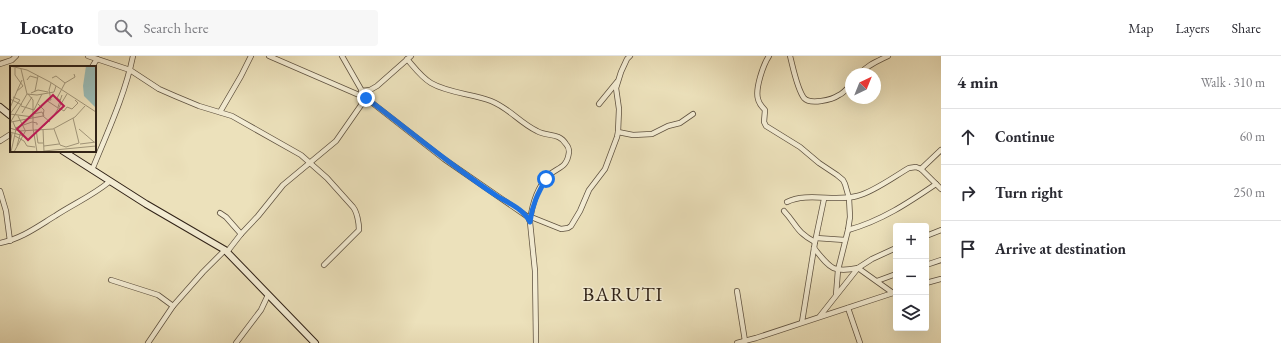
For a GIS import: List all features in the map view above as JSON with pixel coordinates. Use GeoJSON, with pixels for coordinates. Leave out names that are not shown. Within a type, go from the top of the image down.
{"type":"FeatureCollection","features":[{"type":"Feature","properties":{"kind":"street"},"geometry":{"type":"LineString","coordinates":[[0,64],[12,60],[16,56]]}},
{"type":"Feature","properties":{"kind":"street"},"geometry":{"type":"LineString","coordinates":[[88,56],[130,70],[159,89],[199,106],[240,120],[310,162],[353,207],[356,212],[359,225],[358,230],[324,265]]}},
{"type":"Feature","properties":{"kind":"street"},"geometry":{"type":"LineString","coordinates":[[92,170],[121,97],[133,56]]}},
{"type":"Feature","properties":{"kind":"street"},"geometry":{"type":"LineString","coordinates":[[220,112],[251,56]]}},
{"type":"Feature","properties":{"kind":"street"},"geometry":{"type":"LineString","coordinates":[[269,56],[366,98],[461,171],[525,214],[530,219],[561,229],[571,226],[580,211],[589,190],[604,169],[618,132],[619,109],[616,88],[627,57]]}},
{"type":"Feature","properties":{"kind":"street"},"geometry":{"type":"LineString","coordinates":[[342,56],[366,98]]}},
{"type":"Feature","properties":{"kind":"street"},"geometry":{"type":"LineString","coordinates":[[768,56],[760,77],[757,97],[760,105],[765,110],[764,122],[766,126],[800,148],[819,164],[841,177],[845,184],[849,198],[850,217],[838,270],[836,295]]}},
{"type":"Feature","properties":{"kind":"street"},"geometry":{"type":"LineString","coordinates":[[790,56],[800,91],[804,98],[809,101],[820,101],[837,96],[845,90]]}},
{"type":"Feature","properties":{"kind":"street"},"geometry":{"type":"LineString","coordinates":[[866,68],[888,56]]}},
{"type":"Feature","properties":{"kind":"street"},"geometry":{"type":"LineString","coordinates":[[362,91],[370,90],[377,86],[409,58],[430,83],[496,103],[539,132],[557,135],[563,140],[569,150],[567,160],[562,167],[549,175],[546,179],[536,197],[530,219],[535,271],[536,343]]}},
{"type":"Feature","properties":{"kind":"street"},"geometry":{"type":"LineString","coordinates":[[92,66],[96,59]]}},
{"type":"Feature","properties":{"kind":"street"},"geometry":{"type":"LineString","coordinates":[[599,104],[618,80]]}},
{"type":"Feature","properties":{"kind":"street"},"geometry":{"type":"LineString","coordinates":[[148,343],[173,306],[203,272],[226,251],[258,216],[283,185],[336,141],[366,98]]}},
{"type":"Feature","properties":{"kind":"street"},"geometry":{"type":"LineString","coordinates":[[0,107],[10,115]]}},
{"type":"Feature","properties":{"kind":"street"},"geometry":{"type":"LineString","coordinates":[[618,132],[633,135],[652,134],[668,126],[680,123],[693,114]]}},
{"type":"Feature","properties":{"kind":"street"},"geometry":{"type":"LineString","coordinates":[[0,142],[10,135]]}},
{"type":"Feature","properties":{"kind":"street"},"geometry":{"type":"LineString","coordinates":[[921,169],[941,150]]}},
{"type":"Feature","properties":{"kind":"street"},"geometry":{"type":"LineString","coordinates":[[65,152],[109,182],[226,251],[315,343]]}},
{"type":"Feature","properties":{"kind":"street"},"geometry":{"type":"LineString","coordinates":[[788,202],[798,198],[849,198],[859,196],[909,168],[916,167],[921,169],[941,189]]}},
{"type":"Feature","properties":{"kind":"street"},"geometry":{"type":"LineString","coordinates":[[0,243],[10,241],[35,229],[54,216],[93,194],[109,182]]}},
{"type":"Feature","properties":{"kind":"street"},"geometry":{"type":"LineString","coordinates":[[848,230],[880,219],[936,184]]}},
{"type":"Feature","properties":{"kind":"street"},"geometry":{"type":"LineString","coordinates":[[0,191],[6,211],[10,241]]}},
{"type":"Feature","properties":{"kind":"street"},"geometry":{"type":"LineString","coordinates":[[802,322],[815,240],[824,198]]}},
{"type":"Feature","properties":{"kind":"street"},"geometry":{"type":"LineString","coordinates":[[784,211],[798,231],[808,238],[815,240],[845,240]]}},
{"type":"Feature","properties":{"kind":"street"},"geometry":{"type":"LineString","coordinates":[[220,213],[226,217],[241,234]]}},
{"type":"Feature","properties":{"kind":"street"},"geometry":{"type":"LineString","coordinates":[[929,235],[941,230]]}},
{"type":"Feature","properties":{"kind":"street"},"geometry":{"type":"LineString","coordinates":[[814,248],[830,267],[845,271],[858,268],[893,291]]}},
{"type":"Feature","properties":{"kind":"street"},"geometry":{"type":"LineString","coordinates":[[819,317],[858,268],[872,259],[893,249]]}},
{"type":"Feature","properties":{"kind":"street"},"geometry":{"type":"LineString","coordinates":[[929,264],[941,260]]}},
{"type":"Feature","properties":{"kind":"street"},"geometry":{"type":"LineString","coordinates":[[877,281],[893,275]]}},
{"type":"Feature","properties":{"kind":"street"},"geometry":{"type":"LineString","coordinates":[[929,282],[941,279]]}},
{"type":"Feature","properties":{"kind":"street"},"geometry":{"type":"LineString","coordinates":[[111,280],[158,295],[173,306]]}},
{"type":"Feature","properties":{"kind":"street"},"geometry":{"type":"LineString","coordinates":[[737,291],[745,341]]}},
{"type":"Feature","properties":{"kind":"street"},"geometry":{"type":"LineString","coordinates":[[737,343],[893,292]]}},
{"type":"Feature","properties":{"kind":"street"},"geometry":{"type":"LineString","coordinates":[[236,343],[261,310],[268,295]]}},
{"type":"Feature","properties":{"kind":"street"},"geometry":{"type":"LineString","coordinates":[[848,308],[860,343]]}},
{"type":"Feature","properties":{"kind":"district","name":"BARUTI"},"geometry":{"type":"Point","coordinates":[623,294]}},
{"type":"Feature","properties":{"kind":"route"},"geometry":{"type":"LineString","coordinates":[[366,98],[438,154],[525,214],[530,222],[532,207],[546,179]]}}]}
